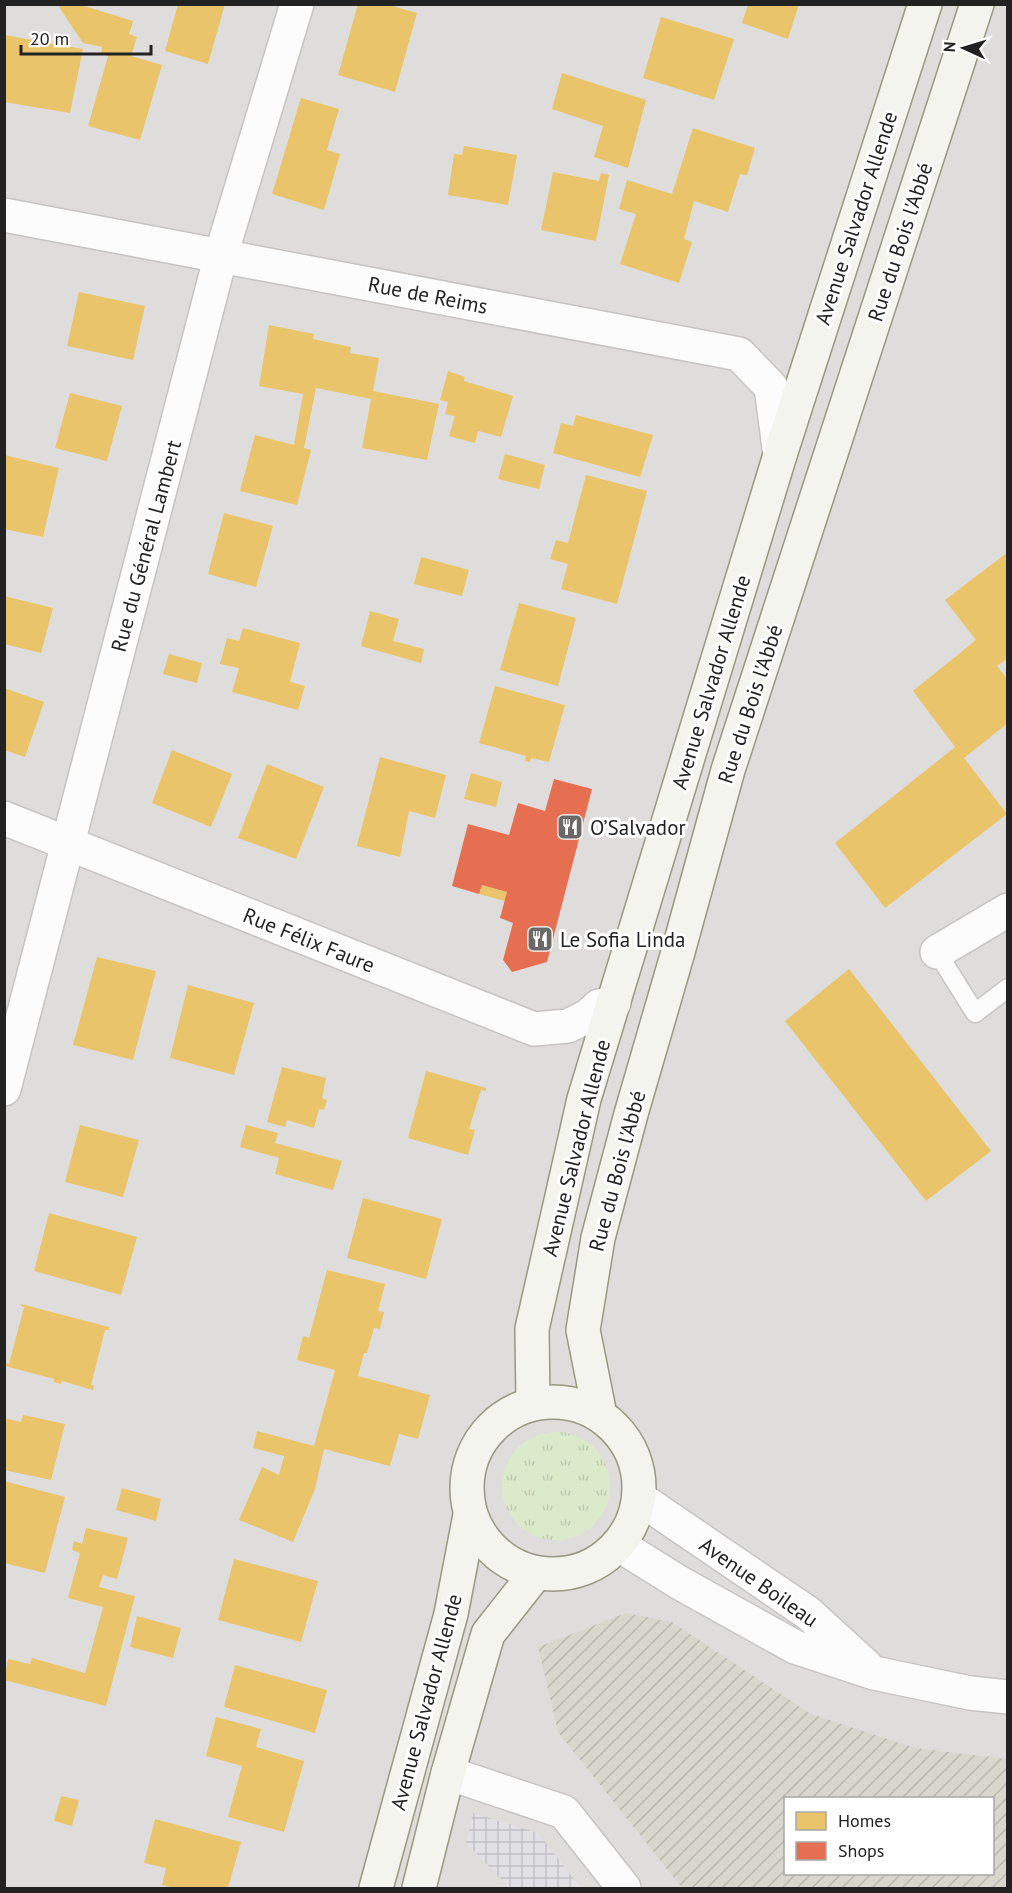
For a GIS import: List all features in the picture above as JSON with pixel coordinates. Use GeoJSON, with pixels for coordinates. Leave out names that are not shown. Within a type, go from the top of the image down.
{"type":"FeatureCollection","features":[{"type":"Feature","properties":{"kind":"main road","name":"Avenue Salvador Allende"},"geometry":{"type":"LineString","coordinates":[[533,1403],[532,1329],[584,1099],[780,455],[925,4]]}},
{"type":"Feature","properties":{"kind":"main road","name":"Rue du Bois l'Abbé"},"geometry":{"type":"LineString","coordinates":[[600,1415],[583,1330],[598,1239],[631,1114],[732,759],[978,4]]}},
{"type":"Feature","properties":{"kind":"main road"},"geometry":{"type":"LineString","coordinates":[[567,1402],[600,1415],[618,1431],[631,1451],[638,1474],[639,1498],[632,1523],[619,1545],[595,1564],[566,1574],[536,1573],[507,1562],[485,1541],[471,1515],[466,1479],[478,1445],[501,1418],[533,1403],[567,1402]]}},
{"type":"Feature","properties":{"kind":"main road","name":"Avenue Salvador Allende"},"geometry":{"type":"LineString","coordinates":[[376,1888],[451,1614],[471,1515]]}},
{"type":"Feature","properties":{"kind":"main road","name":"Avenue Salvador Allende"},"geometry":{"type":"LineString","coordinates":[[419,1888],[448,1773],[488,1634],[536,1573]]}},
{"type":"Feature","properties":{"kind":"street","name":"Rue du Général Lambert"},"geometry":{"type":"LineString","coordinates":[[4,1089],[221,255],[297,4]]}},
{"type":"Feature","properties":{"kind":"street","name":"Rue de Reims"},"geometry":{"type":"LineString","coordinates":[[4,215],[739,354],[771,387],[780,455]]}},
{"type":"Feature","properties":{"kind":"street","name":"Rue Félix Faure"},"geometry":{"type":"LineString","coordinates":[[4,818],[534,1029],[568,1026],[588,1016],[600,1006],[614,1003]]}},
{"type":"Feature","properties":{"kind":"street"},"geometry":{"type":"LineString","coordinates":[[938,952],[1008,910]]}},
{"type":"Feature","properties":{"kind":"street","name":"Avenue Boileau"},"geometry":{"type":"LineString","coordinates":[[639,1498],[808,1613],[874,1673]]}},
{"type":"Feature","properties":{"kind":"street","name":"Avenue Boileau"},"geometry":{"type":"LineString","coordinates":[[619,1545],[795,1647],[874,1673],[970,1694],[1008,1696]]}},
{"type":"Feature","properties":{"kind":"street"},"geometry":{"type":"LineString","coordinates":[[448,1773],[564,1812],[624,1888]]}},
{"type":"Feature","properties":{"kind":"lane"},"geometry":{"type":"LineString","coordinates":[[938,952],[975,1013],[1008,988]]}},
{"type":"Feature","properties":{"kind":"shaded area"},"geometry":{"type":"Polygon","coordinates":[[[5,5],[1007,5],[1007,1888],[5,1888],[5,5]]]}},
{"type":"Feature","properties":{"kind":"shaded area"},"geometry":{"type":"Polygon","coordinates":[[[626,1613],[672,1622],[811,1714],[915,1748],[1007,1759],[1007,1888],[682,1888],[558,1732],[538,1647],[626,1613]]]}},
{"type":"Feature","properties":{"kind":"shaded area"},"geometry":{"type":"Polygon","coordinates":[[[473,1813],[538,1833],[581,1888],[510,1888],[466,1843],[473,1813]]]}},
{"type":"Feature","properties":{"kind":"green space"},"geometry":{"type":"Polygon","coordinates":[[[556,1432],[577,1436],[594,1448],[606,1465],[610,1486],[606,1507],[594,1524],[577,1536],[556,1540],[535,1536],[518,1524],[506,1507],[502,1486],[506,1465],[518,1448],[535,1436],[556,1432]]]}},
{"type":"Feature","properties":{"kind":"building: Homes"},"geometry":{"type":"Polygon","coordinates":[[[57,4],[78,4],[133,21],[129,34],[137,37],[131,56],[162,65],[140,140],[88,126],[108,56],[101,54],[102,47],[83,43],[57,4]]]}},
{"type":"Feature","properties":{"kind":"building: Homes"},"geometry":{"type":"Polygon","coordinates":[[[178,4],[225,4],[208,64],[165,51],[178,4]]]}},
{"type":"Feature","properties":{"kind":"building: Homes"},"geometry":{"type":"Polygon","coordinates":[[[358,4],[386,4],[417,13],[395,92],[338,75],[358,4]]]}},
{"type":"Feature","properties":{"kind":"building: Homes"},"geometry":{"type":"Polygon","coordinates":[[[748,4],[799,4],[788,39],[742,23],[748,4]]]}},
{"type":"Feature","properties":{"kind":"building: Homes"},"geometry":{"type":"Polygon","coordinates":[[[661,17],[734,39],[714,100],[643,78],[661,17]]]}},
{"type":"Feature","properties":{"kind":"building: Homes"},"geometry":{"type":"Polygon","coordinates":[[[4,35],[83,49],[70,113],[4,102],[4,35]]]}},
{"type":"Feature","properties":{"kind":"building: Homes"},"geometry":{"type":"Polygon","coordinates":[[[562,73],[646,100],[628,168],[594,157],[603,126],[552,109],[562,73]]]}},
{"type":"Feature","properties":{"kind":"building: Homes"},"geometry":{"type":"Polygon","coordinates":[[[301,98],[339,109],[327,150],[340,154],[324,210],[272,194],[301,98]]]}},
{"type":"Feature","properties":{"kind":"building: Homes"},"geometry":{"type":"Polygon","coordinates":[[[693,128],[755,148],[747,175],[740,174],[728,212],[694,201],[684,239],[692,242],[679,283],[620,264],[636,214],[619,209],[627,180],[672,194],[693,128]]]}},
{"type":"Feature","properties":{"kind":"building: Homes"},"geometry":{"type":"Polygon","coordinates":[[[464,146],[517,155],[508,205],[448,195],[454,154],[462,155],[464,146]]]}},
{"type":"Feature","properties":{"kind":"building: Homes"},"geometry":{"type":"Polygon","coordinates":[[[553,172],[599,181],[601,173],[609,175],[596,241],[541,230],[553,172]]]}},
{"type":"Feature","properties":{"kind":"building: Homes"},"geometry":{"type":"Polygon","coordinates":[[[79,292],[145,306],[133,360],[67,346],[79,292]]]}},
{"type":"Feature","properties":{"kind":"building: Homes"},"geometry":{"type":"Polygon","coordinates":[[[269,325],[314,334],[313,339],[351,347],[350,353],[379,358],[373,391],[439,404],[427,460],[362,448],[371,399],[316,388],[304,448],[311,450],[297,505],[240,491],[255,435],[294,445],[303,394],[259,386],[269,325]]]}},
{"type":"Feature","properties":{"kind":"building: Homes"},"geometry":{"type":"Polygon","coordinates":[[[448,371],[465,377],[464,381],[513,396],[501,437],[478,431],[475,443],[449,436],[455,416],[445,414],[448,402],[440,400],[448,371]]]}},
{"type":"Feature","properties":{"kind":"building: Homes"},"geometry":{"type":"Polygon","coordinates":[[[70,393],[122,406],[107,461],[55,448],[70,393]]]}},
{"type":"Feature","properties":{"kind":"building: Homes"},"geometry":{"type":"Polygon","coordinates":[[[576,415],[653,435],[640,477],[553,453],[561,423],[573,426],[576,415]]]}},
{"type":"Feature","properties":{"kind":"building: Homes"},"geometry":{"type":"Polygon","coordinates":[[[505,454],[545,465],[539,489],[498,479],[505,454]]]}},
{"type":"Feature","properties":{"kind":"building: Homes"},"geometry":{"type":"Polygon","coordinates":[[[4,455],[59,468],[43,537],[4,529],[4,455]]]}},
{"type":"Feature","properties":{"kind":"building: Homes"},"geometry":{"type":"Polygon","coordinates":[[[586,475],[647,491],[617,604],[561,589],[568,564],[550,559],[556,540],[568,543],[586,475]]]}},
{"type":"Feature","properties":{"kind":"building: Homes"},"geometry":{"type":"Polygon","coordinates":[[[224,513],[273,526],[256,587],[208,574],[224,513]]]}},
{"type":"Feature","properties":{"kind":"building: Homes"},"geometry":{"type":"Polygon","coordinates":[[[1008,552],[1008,658],[997,666],[1008,680],[1008,723],[964,758],[1007,814],[885,908],[835,843],[955,747],[913,691],[976,640],[945,600],[1008,552]]]}},
{"type":"Feature","properties":{"kind":"building: Homes"},"geometry":{"type":"Polygon","coordinates":[[[421,557],[469,570],[462,596],[414,584],[421,557]]]}},
{"type":"Feature","properties":{"kind":"building: Homes"},"geometry":{"type":"Polygon","coordinates":[[[4,596],[53,608],[41,653],[4,644],[4,596]]]}},
{"type":"Feature","properties":{"kind":"building: Homes"},"geometry":{"type":"Polygon","coordinates":[[[519,603],[576,618],[558,686],[500,670],[519,603]]]}},
{"type":"Feature","properties":{"kind":"building: Homes"},"geometry":{"type":"Polygon","coordinates":[[[370,611],[399,619],[393,641],[424,649],[421,663],[361,646],[370,611]]]}},
{"type":"Feature","properties":{"kind":"building: Homes"},"geometry":{"type":"Polygon","coordinates":[[[243,628],[300,643],[290,682],[305,686],[298,710],[232,692],[239,668],[220,664],[227,638],[239,641],[243,628]]]}},
{"type":"Feature","properties":{"kind":"building: Homes"},"geometry":{"type":"Polygon","coordinates":[[[169,654],[202,663],[197,683],[163,674],[169,654]]]}},
{"type":"Feature","properties":{"kind":"building: Homes"},"geometry":{"type":"Polygon","coordinates":[[[495,686],[565,705],[549,762],[531,758],[530,762],[525,761],[526,756],[479,743],[495,686]]]}},
{"type":"Feature","properties":{"kind":"building: Homes"},"geometry":{"type":"Polygon","coordinates":[[[4,688],[44,702],[25,757],[4,750],[4,688]]]}},
{"type":"Feature","properties":{"kind":"building: Homes"},"geometry":{"type":"Polygon","coordinates":[[[172,750],[232,774],[211,827],[152,803],[172,750]]]}},
{"type":"Feature","properties":{"kind":"building: Homes"},"geometry":{"type":"Polygon","coordinates":[[[380,757],[446,775],[435,818],[409,811],[400,857],[357,846],[380,757]]]}},
{"type":"Feature","properties":{"kind":"building: Homes"},"geometry":{"type":"Polygon","coordinates":[[[267,764],[324,787],[296,859],[238,838],[267,764]]]}},
{"type":"Feature","properties":{"kind":"building: Homes"},"geometry":{"type":"Polygon","coordinates":[[[471,773],[502,782],[496,807],[464,799],[471,773]]]}},
{"type":"Feature","properties":{"kind":"building: Homes"},"geometry":{"type":"Polygon","coordinates":[[[482,885],[507,892],[505,901],[479,894],[482,885]]]}},
{"type":"Feature","properties":{"kind":"building: Homes"},"geometry":{"type":"Polygon","coordinates":[[[97,957],[156,971],[133,1060],[73,1045],[97,957]]]}},
{"type":"Feature","properties":{"kind":"building: Homes"},"geometry":{"type":"Polygon","coordinates":[[[849,969],[991,1151],[926,1201],[785,1021],[849,969]]]}},
{"type":"Feature","properties":{"kind":"building: Homes"},"geometry":{"type":"Polygon","coordinates":[[[188,985],[254,1003],[234,1075],[170,1058],[188,985]]]}},
{"type":"Feature","properties":{"kind":"building: Homes"},"geometry":{"type":"Polygon","coordinates":[[[282,1067],[326,1078],[322,1098],[327,1100],[324,1110],[319,1109],[314,1128],[287,1120],[285,1127],[267,1122],[282,1067]]]}},
{"type":"Feature","properties":{"kind":"building: Homes"},"geometry":{"type":"Polygon","coordinates":[[[426,1071],[486,1088],[486,1091],[481,1090],[469,1129],[475,1130],[468,1155],[408,1138],[426,1071]]]}},
{"type":"Feature","properties":{"kind":"building: Homes"},"geometry":{"type":"Polygon","coordinates":[[[80,1125],[139,1140],[123,1197],[65,1182],[80,1125]]]}},
{"type":"Feature","properties":{"kind":"building: Homes"},"geometry":{"type":"Polygon","coordinates":[[[246,1125],[278,1133],[275,1143],[342,1161],[333,1190],[275,1174],[279,1158],[240,1147],[246,1125]]]}},
{"type":"Feature","properties":{"kind":"building: Homes"},"geometry":{"type":"Polygon","coordinates":[[[363,1198],[442,1219],[426,1279],[347,1258],[363,1198]]]}},
{"type":"Feature","properties":{"kind":"building: Homes"},"geometry":{"type":"Polygon","coordinates":[[[49,1213],[137,1237],[121,1295],[34,1271],[49,1213]]]}},
{"type":"Feature","properties":{"kind":"building: Homes"},"geometry":{"type":"Polygon","coordinates":[[[327,1270],[385,1284],[378,1311],[384,1312],[380,1329],[374,1328],[358,1376],[430,1395],[418,1439],[399,1434],[390,1466],[324,1449],[315,1489],[293,1542],[239,1520],[262,1467],[279,1475],[284,1456],[253,1448],[257,1431],[314,1446],[335,1370],[297,1360],[303,1336],[309,1338],[327,1270]]]}},
{"type":"Feature","properties":{"kind":"building: Homes"},"geometry":{"type":"Polygon","coordinates":[[[21,1304],[109,1327],[109,1330],[105,1330],[91,1385],[94,1386],[93,1390],[62,1381],[61,1384],[54,1382],[54,1379],[5,1366],[6,1363],[9,1364],[24,1307],[21,1304]]]}},
{"type":"Feature","properties":{"kind":"building: Homes"},"geometry":{"type":"Polygon","coordinates":[[[23,1415],[65,1424],[51,1480],[4,1470],[4,1418],[21,1422],[23,1415]]]}},
{"type":"Feature","properties":{"kind":"building: Homes"},"geometry":{"type":"Polygon","coordinates":[[[4,1481],[65,1497],[45,1573],[4,1563],[4,1481]]]}},
{"type":"Feature","properties":{"kind":"building: Homes"},"geometry":{"type":"Polygon","coordinates":[[[122,1488],[161,1499],[156,1521],[116,1510],[122,1488]]]}},
{"type":"Feature","properties":{"kind":"building: Homes"},"geometry":{"type":"Polygon","coordinates":[[[86,1528],[128,1538],[117,1579],[103,1575],[99,1587],[135,1596],[106,1706],[4,1680],[8,1659],[30,1664],[32,1658],[85,1673],[103,1607],[68,1598],[80,1553],[72,1550],[74,1541],[82,1544],[86,1528]]]}},
{"type":"Feature","properties":{"kind":"building: Homes"},"geometry":{"type":"Polygon","coordinates":[[[234,1559],[318,1581],[301,1642],[218,1620],[234,1559]]]}},
{"type":"Feature","properties":{"kind":"building: Homes"},"geometry":{"type":"Polygon","coordinates":[[[137,1616],[181,1628],[173,1658],[130,1647],[137,1616]]]}},
{"type":"Feature","properties":{"kind":"building: Homes"},"geometry":{"type":"Polygon","coordinates":[[[235,1665],[327,1690],[315,1733],[224,1707],[235,1665]]]}},
{"type":"Feature","properties":{"kind":"building: Homes"},"geometry":{"type":"Polygon","coordinates":[[[216,1717],[261,1729],[256,1747],[304,1761],[284,1832],[228,1817],[242,1766],[206,1756],[216,1717]]]}},
{"type":"Feature","properties":{"kind":"building: Homes"},"geometry":{"type":"Polygon","coordinates":[[[61,1796],[79,1800],[72,1826],[54,1821],[61,1796]]]}},
{"type":"Feature","properties":{"kind":"building: Homes"},"geometry":{"type":"Polygon","coordinates":[[[155,1819],[241,1842],[228,1888],[174,1888],[162,1885],[166,1868],[144,1863],[155,1819]]]}},
{"type":"Feature","properties":{"kind":"building: Shops"},"geometry":{"type":"Polygon","coordinates":[[[554,779],[592,789],[547,962],[512,972],[503,960],[513,923],[500,918],[507,892],[482,885],[479,894],[452,886],[468,824],[509,835],[518,803],[545,811],[554,779]]]}},
{"type":"Feature","properties":{"kind":"place","name":"O’Salvador"},"geometry":{"type":"Point","coordinates":[570,827]}},
{"type":"Feature","properties":{"kind":"place","name":"Le Sofia Linda"},"geometry":{"type":"Point","coordinates":[540,939]}}]}
